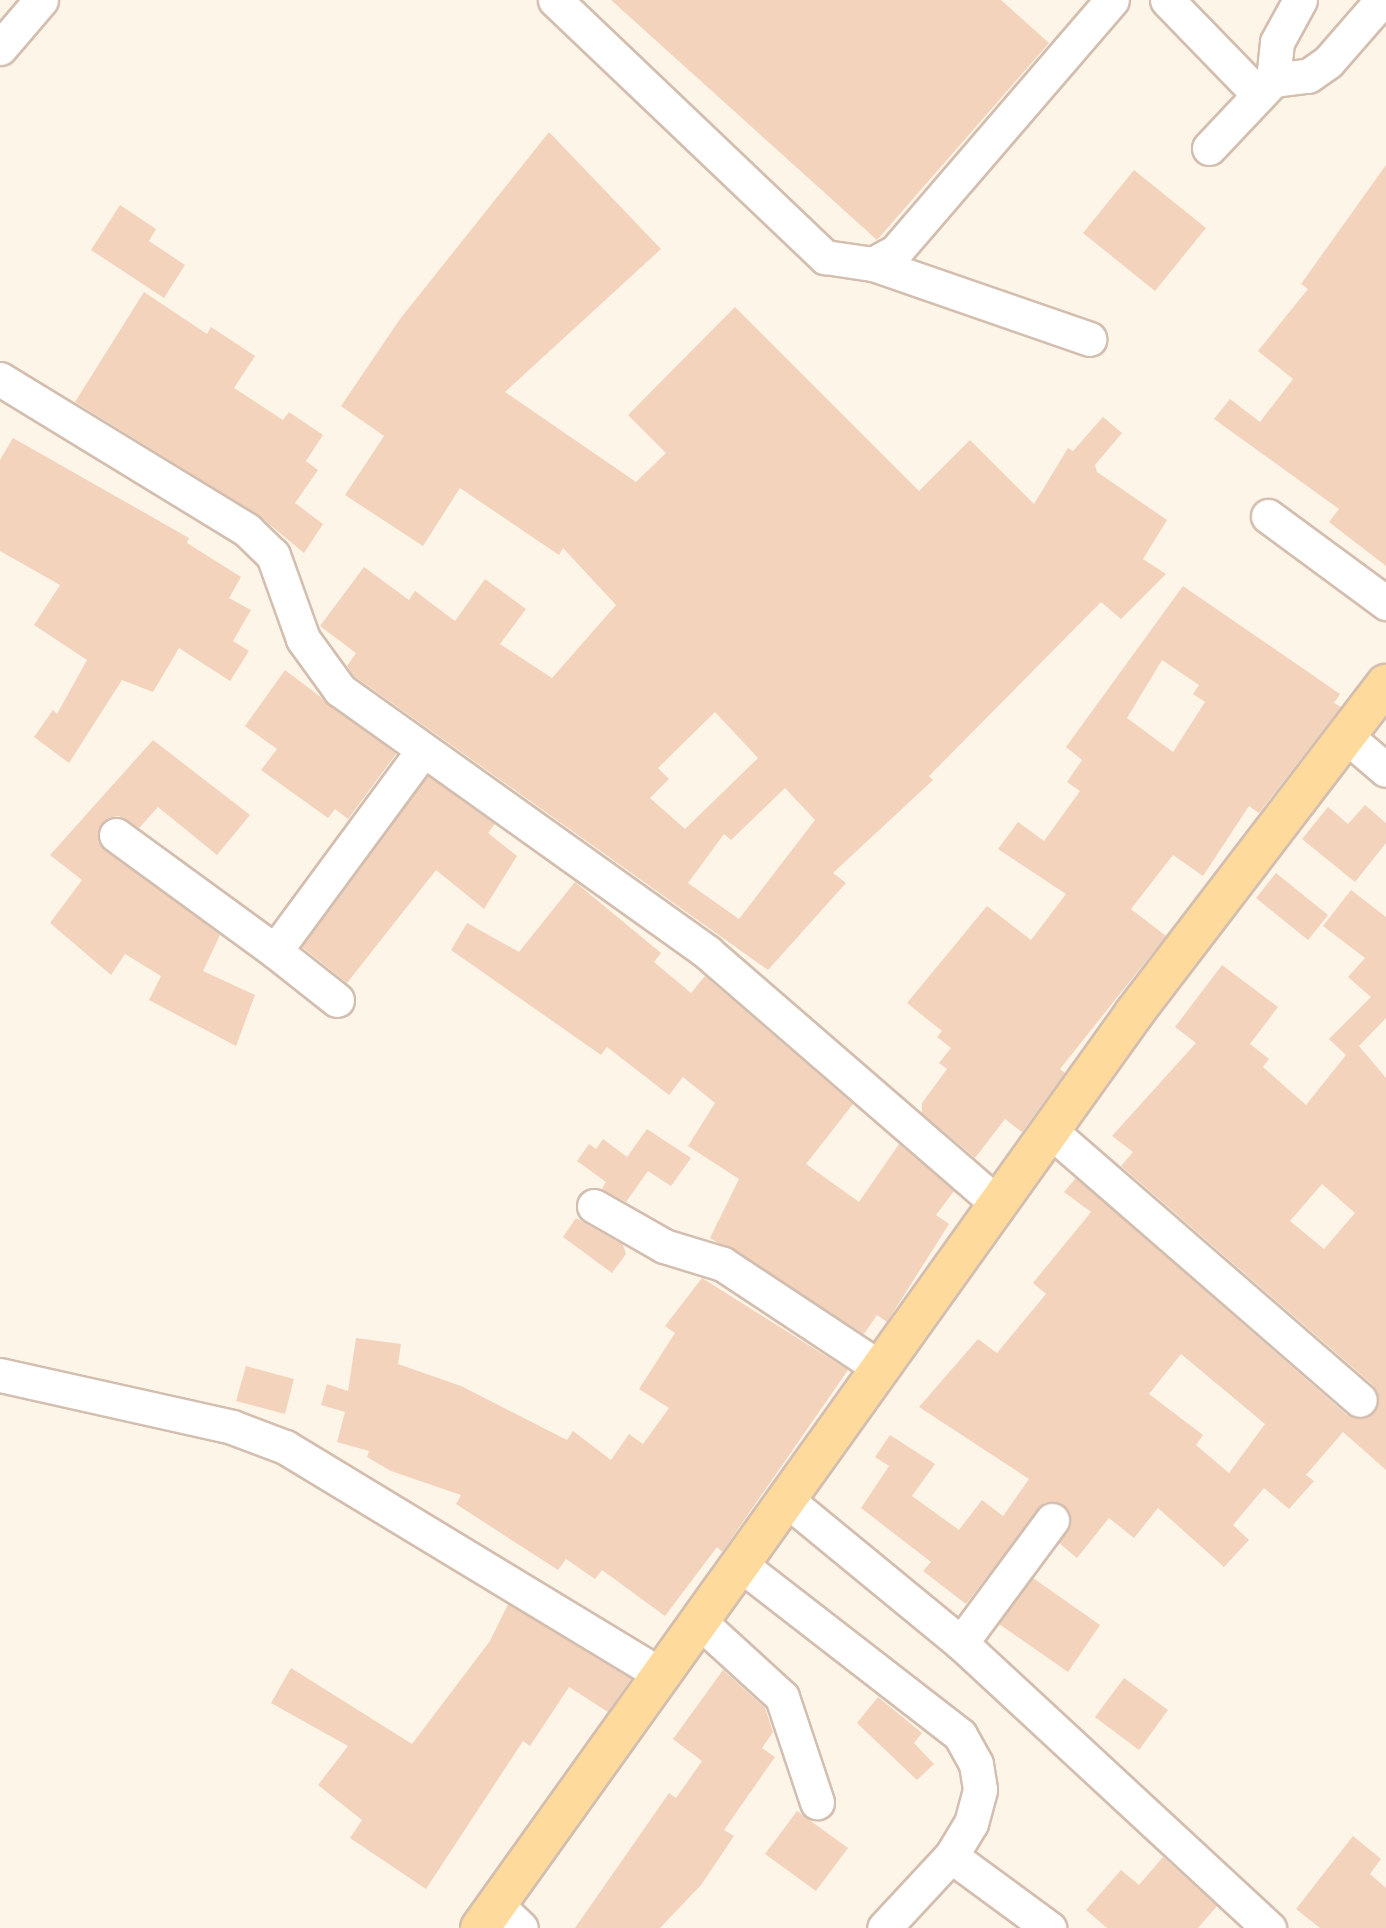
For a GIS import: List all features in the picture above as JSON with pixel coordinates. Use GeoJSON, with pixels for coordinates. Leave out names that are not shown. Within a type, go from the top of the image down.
{"type":"FeatureCollection","features":[{"type":"Feature","properties":{"kind":"main road"},"geometry":{"type":"LineString","coordinates":[[500,1920],[662,1675],[880,1368],[1054,1134],[1135,1013],[1386,684]]}},
{"type":"Feature","properties":{"kind":"street"},"geometry":{"type":"LineString","coordinates":[[0,48],[40,0]]}},
{"type":"Feature","properties":{"kind":"street"},"geometry":{"type":"LineString","coordinates":[[555,0],[825,257],[873,264],[1089,339]]}},
{"type":"Feature","properties":{"kind":"street"},"geometry":{"type":"LineString","coordinates":[[873,264],[895,251],[1112,0]]}},
{"type":"Feature","properties":{"kind":"street"},"geometry":{"type":"LineString","coordinates":[[1167,0],[1265,87]]}},
{"type":"Feature","properties":{"kind":"street"},"geometry":{"type":"LineString","coordinates":[[1209,148],[1265,87],[1277,42],[1300,0]]}},
{"type":"Feature","properties":{"kind":"street"},"geometry":{"type":"LineString","coordinates":[[1265,87],[1308,76],[1328,62],[1382,0]]}},
{"type":"Feature","properties":{"kind":"street"},"geometry":{"type":"LineString","coordinates":[[0,379],[247,530],[273,555],[303,639],[340,690],[421,753],[706,952],[999,1205]]}},
{"type":"Feature","properties":{"kind":"street"},"geometry":{"type":"LineString","coordinates":[[1268,516],[1386,603]]}},
{"type":"Feature","properties":{"kind":"street"},"geometry":{"type":"LineString","coordinates":[[1346,736],[1386,770]]}},
{"type":"Feature","properties":{"kind":"street"},"geometry":{"type":"LineString","coordinates":[[275,951],[421,753]]}},
{"type":"Feature","properties":{"kind":"street"},"geometry":{"type":"LineString","coordinates":[[116,835],[275,951],[337,1000]]}},
{"type":"Feature","properties":{"kind":"street"},"geometry":{"type":"LineString","coordinates":[[1054,1134],[1360,1400]]}},
{"type":"Feature","properties":{"kind":"street"},"geometry":{"type":"LineString","coordinates":[[594,1206],[664,1246],[723,1264],[880,1368]]}},
{"type":"Feature","properties":{"kind":"street"},"geometry":{"type":"LineString","coordinates":[[0,1375],[232,1427],[285,1447],[662,1675]]}},
{"type":"Feature","properties":{"kind":"street"},"geometry":{"type":"LineString","coordinates":[[788,1501],[961,1643],[1269,1928]]}},
{"type":"Feature","properties":{"kind":"street"},"geometry":{"type":"LineString","coordinates":[[961,1643],[1052,1520]]}},
{"type":"Feature","properties":{"kind":"street"},"geometry":{"type":"LineString","coordinates":[[741,1565],[960,1735],[976,1764],[980,1790],[951,1856],[884,1928]]}},
{"type":"Feature","properties":{"kind":"street"},"geometry":{"type":"LineString","coordinates":[[699,1622],[782,1697],[817,1802]]}},
{"type":"Feature","properties":{"kind":"street"},"geometry":{"type":"LineString","coordinates":[[951,1856],[1049,1928]]}},
{"type":"Feature","properties":{"kind":"building"},"geometry":{"type":"Polygon","coordinates":[[[611,0],[1001,0],[1049,43],[877,240],[611,0]]]}},
{"type":"Feature","properties":{"kind":"building"},"geometry":{"type":"Polygon","coordinates":[[[549,132],[661,249],[505,392],[636,482],[666,453],[628,415],[735,307],[919,491],[970,440],[1034,504],[1068,448],[1073,451],[1103,417],[1122,433],[1095,465],[1097,472],[1167,520],[1143,559],[1166,574],[1121,619],[1101,602],[929,776],[933,780],[833,873],[846,883],[768,970],[354,676],[347,666],[356,653],[320,626],[364,567],[409,600],[415,591],[455,621],[485,579],[526,609],[500,644],[552,678],[616,605],[563,548],[559,555],[460,488],[423,546],[345,495],[384,436],[341,406],[400,319],[549,132]],[[715,712],[658,768],[669,779],[650,798],[685,829],[758,758],[715,712]],[[785,788],[731,840],[724,834],[688,883],[739,919],[815,820],[785,788]]]}},
{"type":"Feature","properties":{"kind":"building"},"geometry":{"type":"Polygon","coordinates":[[[1386,165],[1386,566],[1329,522],[1339,509],[1214,419],[1230,399],[1260,422],[1293,379],[1258,351],[1308,289],[1301,284],[1386,165]]]}},
{"type":"Feature","properties":{"kind":"building"},"geometry":{"type":"Polygon","coordinates":[[[1134,170],[1206,228],[1155,291],[1083,233],[1134,170]]]}},
{"type":"Feature","properties":{"kind":"building"},"geometry":{"type":"Polygon","coordinates":[[[120,205],[156,229],[149,241],[185,265],[164,298],[91,250],[120,205]]]}},
{"type":"Feature","properties":{"kind":"building"},"geometry":{"type":"Polygon","coordinates":[[[144,292],[207,334],[211,327],[255,356],[234,388],[283,420],[289,412],[323,435],[306,461],[318,470],[295,503],[323,524],[304,553],[257,514],[75,402],[144,292]]]}},
{"type":"Feature","properties":{"kind":"building"},"geometry":{"type":"Polygon","coordinates":[[[13,438],[189,538],[187,543],[241,577],[229,598],[251,610],[233,641],[249,651],[230,681],[179,648],[153,692],[122,680],[69,763],[34,737],[53,710],[57,714],[87,660],[34,625],[60,585],[0,551],[0,460],[13,438]]]}},
{"type":"Feature","properties":{"kind":"building"},"geometry":{"type":"Polygon","coordinates":[[[1183,586],[1340,694],[1334,703],[1341,707],[1259,813],[1249,806],[1203,876],[1173,855],[1131,909],[1166,936],[1060,1069],[1065,1073],[1022,1132],[1005,1119],[975,1158],[922,1113],[922,1103],[947,1069],[939,1063],[951,1048],[937,1037],[942,1031],[907,1003],[987,906],[1031,940],[1066,894],[998,849],[1018,822],[1044,841],[1080,791],[1067,782],[1082,760],[1066,747],[1183,586]],[[1162,660],[1127,718],[1173,752],[1205,702],[1193,694],[1199,685],[1162,660]]]}},
{"type":"Feature","properties":{"kind":"building"},"geometry":{"type":"Polygon","coordinates":[[[285,670],[396,754],[348,819],[335,809],[328,818],[261,770],[277,749],[245,726],[285,670]]]}},
{"type":"Feature","properties":{"kind":"building"},"geometry":{"type":"Polygon","coordinates":[[[153,740],[250,815],[217,855],[158,807],[139,828],[119,816],[108,818],[98,842],[220,935],[203,971],[255,995],[236,1046],[149,1000],[161,976],[125,954],[111,975],[50,923],[82,880],[50,855],[153,740]]]}},
{"type":"Feature","properties":{"kind":"building"},"geometry":{"type":"Polygon","coordinates":[[[428,776],[495,824],[488,833],[517,856],[484,909],[436,870],[347,983],[302,947],[428,776]]]}},
{"type":"Feature","properties":{"kind":"building"},"geometry":{"type":"Polygon","coordinates":[[[1365,805],[1386,823],[1386,843],[1355,882],[1302,839],[1328,807],[1348,824],[1365,805]]]}},
{"type":"Feature","properties":{"kind":"building"},"geometry":{"type":"Polygon","coordinates":[[[1276,873],[1328,915],[1308,940],[1256,898],[1276,873]]]}},
{"type":"Feature","properties":{"kind":"building"},"geometry":{"type":"Polygon","coordinates":[[[575,882],[661,953],[654,962],[691,993],[705,976],[853,1104],[806,1164],[859,1202],[899,1144],[954,1191],[936,1215],[949,1224],[887,1322],[877,1315],[864,1334],[710,1238],[739,1179],[688,1146],[715,1103],[683,1077],[669,1095],[607,1047],[601,1055],[451,950],[467,923],[519,952],[575,882]]]}},
{"type":"Feature","properties":{"kind":"building"},"geometry":{"type":"Polygon","coordinates":[[[1351,890],[1386,917],[1386,1018],[1359,1046],[1386,1078],[1386,1470],[1343,1432],[1306,1475],[1314,1481],[1289,1509],[1264,1488],[1233,1525],[1249,1540],[1224,1567],[1158,1508],[1134,1538],[1109,1518],[1077,1558],[1059,1543],[1071,1523],[1069,1512],[1045,1502],[966,1604],[923,1571],[931,1562],[861,1508],[889,1466],[875,1457],[890,1435],[935,1464],[912,1496],[959,1530],[982,1500],[1003,1516],[1029,1479],[919,1407],[978,1339],[997,1353],[1046,1294],[1033,1283],[1091,1212],[1064,1192],[1076,1178],[1347,1415],[1366,1418],[1375,1412],[1378,1394],[1373,1385],[1121,1166],[1133,1152],[1112,1136],[1196,1043],[1175,1027],[1222,965],[1278,1007],[1250,1044],[1269,1059],[1263,1067],[1306,1105],[1346,1055],[1329,1039],[1371,997],[1348,977],[1365,958],[1323,926],[1351,890]],[[1322,1184],[1290,1221],[1324,1249],[1355,1213],[1322,1184]],[[1181,1354],[1149,1394],[1203,1435],[1196,1445],[1229,1473],[1265,1424],[1181,1354]]]}},
{"type":"Feature","properties":{"kind":"building"},"geometry":{"type":"Polygon","coordinates":[[[647,1129],[691,1158],[671,1186],[648,1171],[626,1202],[602,1189],[606,1182],[577,1161],[589,1144],[596,1149],[603,1139],[627,1157],[647,1129]]]}},
{"type":"Feature","properties":{"kind":"building"},"geometry":{"type":"Polygon","coordinates":[[[576,1218],[623,1245],[626,1254],[612,1273],[563,1237],[576,1218]]]}},
{"type":"Feature","properties":{"kind":"building"},"geometry":{"type":"Polygon","coordinates":[[[702,1278],[848,1370],[722,1552],[717,1547],[665,1616],[602,1570],[595,1579],[566,1559],[558,1570],[456,1504],[461,1495],[391,1471],[367,1457],[369,1451],[337,1442],[345,1412],[321,1405],[327,1384],[348,1391],[356,1338],[401,1344],[398,1364],[461,1386],[567,1440],[573,1431],[611,1460],[629,1434],[643,1444],[669,1408],[639,1389],[675,1333],[665,1326],[702,1278]]]}},
{"type":"Feature","properties":{"kind":"building"},"geometry":{"type":"Polygon","coordinates":[[[246,1366],[294,1379],[285,1414],[236,1401],[246,1366]]]}},
{"type":"Feature","properties":{"kind":"building"},"geometry":{"type":"Polygon","coordinates":[[[1033,1578],[1100,1625],[1068,1672],[999,1624],[1033,1578]]]}},
{"type":"Feature","properties":{"kind":"building"},"geometry":{"type":"Polygon","coordinates":[[[508,1604],[631,1679],[608,1712],[569,1687],[530,1746],[523,1741],[426,1889],[350,1838],[362,1820],[318,1785],[348,1746],[271,1703],[291,1668],[412,1744],[490,1641],[508,1604]]]}},
{"type":"Feature","properties":{"kind":"building"},"geometry":{"type":"Polygon","coordinates":[[[723,1670],[765,1708],[773,1732],[762,1748],[775,1757],[724,1830],[734,1836],[701,1885],[660,1928],[575,1928],[669,1793],[676,1798],[702,1761],[673,1739],[723,1670]]]}},
{"type":"Feature","properties":{"kind":"building"},"geometry":{"type":"Polygon","coordinates":[[[1124,1678],[1168,1710],[1139,1750],[1095,1717],[1124,1678]]]}},
{"type":"Feature","properties":{"kind":"building"},"geometry":{"type":"Polygon","coordinates":[[[878,1697],[922,1733],[914,1743],[934,1764],[917,1780],[857,1723],[878,1697]]]}},
{"type":"Feature","properties":{"kind":"building"},"geometry":{"type":"Polygon","coordinates":[[[797,1811],[848,1848],[816,1891],[765,1854],[797,1811]]]}},
{"type":"Feature","properties":{"kind":"building"},"geometry":{"type":"Polygon","coordinates":[[[1353,1836],[1381,1859],[1370,1874],[1386,1888],[1386,1928],[1320,1928],[1296,1909],[1353,1836]]]}},
{"type":"Feature","properties":{"kind":"building"},"geometry":{"type":"Polygon","coordinates":[[[1163,1857],[1217,1906],[1198,1928],[1107,1928],[1086,1910],[1121,1870],[1139,1885],[1163,1857]]]}}]}
